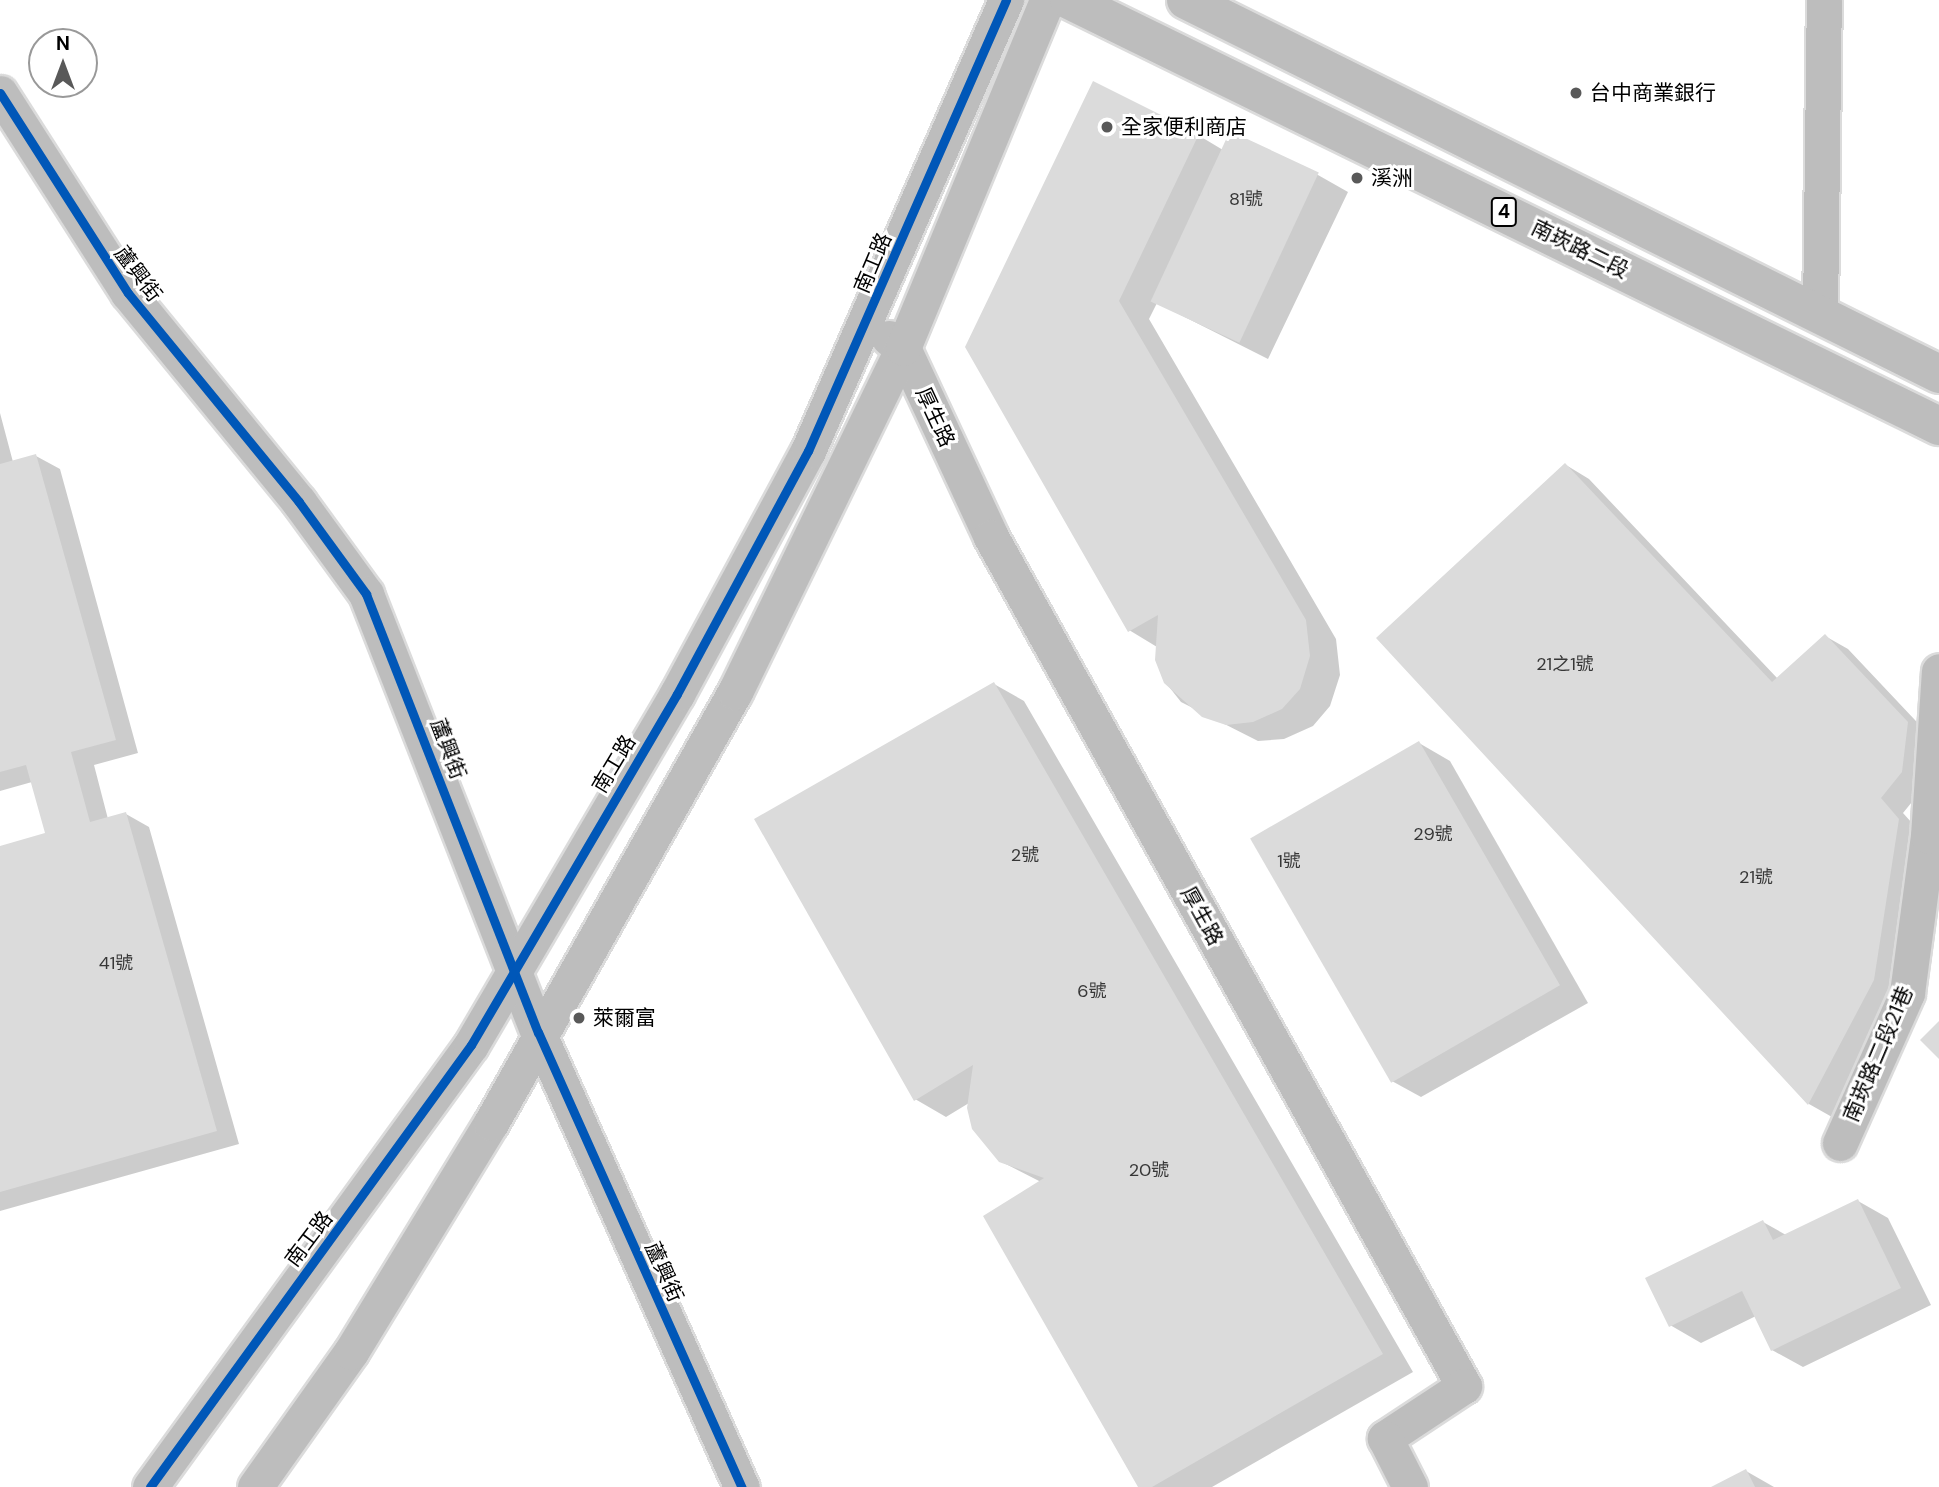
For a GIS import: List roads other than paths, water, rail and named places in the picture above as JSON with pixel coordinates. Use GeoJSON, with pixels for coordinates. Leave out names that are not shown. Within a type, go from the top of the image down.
{"type":"FeatureCollection","features":[{"type":"Feature","properties":{"kind":"main road","name":"南崁路二段"},"geometry":{"type":"LineString","coordinates":[[1069,0],[1939,426]]}},
{"type":"Feature","properties":{"kind":"main road","name":"4"},"geometry":{"type":"LineString","coordinates":[[1186,0],[1939,374]]}},
{"type":"Feature","properties":{"kind":"street","name":"南工路"},"geometry":{"type":"LineString","coordinates":[[150,1487],[412,1130],[471,1045],[512,968],[677,694],[808,451],[1006,0]]}},
{"type":"Feature","properties":{"kind":"street"},"geometry":{"type":"LineString","coordinates":[[255,1487],[351,1352],[491,1123],[538,1032],[735,692],[903,348],[1047,0]]}},
{"type":"Feature","properties":{"kind":"street"},"geometry":{"type":"LineString","coordinates":[[1820,315],[1825,0]]}},
{"type":"Feature","properties":{"kind":"street","name":"蘆興街"},"geometry":{"type":"LineString","coordinates":[[0,93],[128,293],[299,502],[366,594],[538,1032],[742,1487]]}},
{"type":"Feature","properties":{"kind":"street","name":"厚生路"},"geometry":{"type":"LineString","coordinates":[[866,322],[903,348],[991,537],[1464,1386],[1385,1438],[1410,1487]]}},
{"type":"Feature","properties":{"kind":"street","name":"南崁路二段21巷"},"geometry":{"type":"LineString","coordinates":[[1840,1143],[1908,993],[1928,836],[1939,671]]}},
{"type":"Feature","properties":{"kind":"street"},"geometry":{"type":"LineString","coordinates":[[285,1487],[351,1352]]}},
{"type":"Feature","properties":{"kind":"place","name":"台中商業銀行"},"geometry":{"type":"Point","coordinates":[1576,93]}},
{"type":"Feature","properties":{"kind":"place","name":"全家便利商店"},"geometry":{"type":"Point","coordinates":[1107,127]}},
{"type":"Feature","properties":{"kind":"place","name":"溪洲"},"geometry":{"type":"Point","coordinates":[1357,178]}},
{"type":"Feature","properties":{"kind":"place","name":"萊爾富"},"geometry":{"type":"Point","coordinates":[579,1018]}}]}
